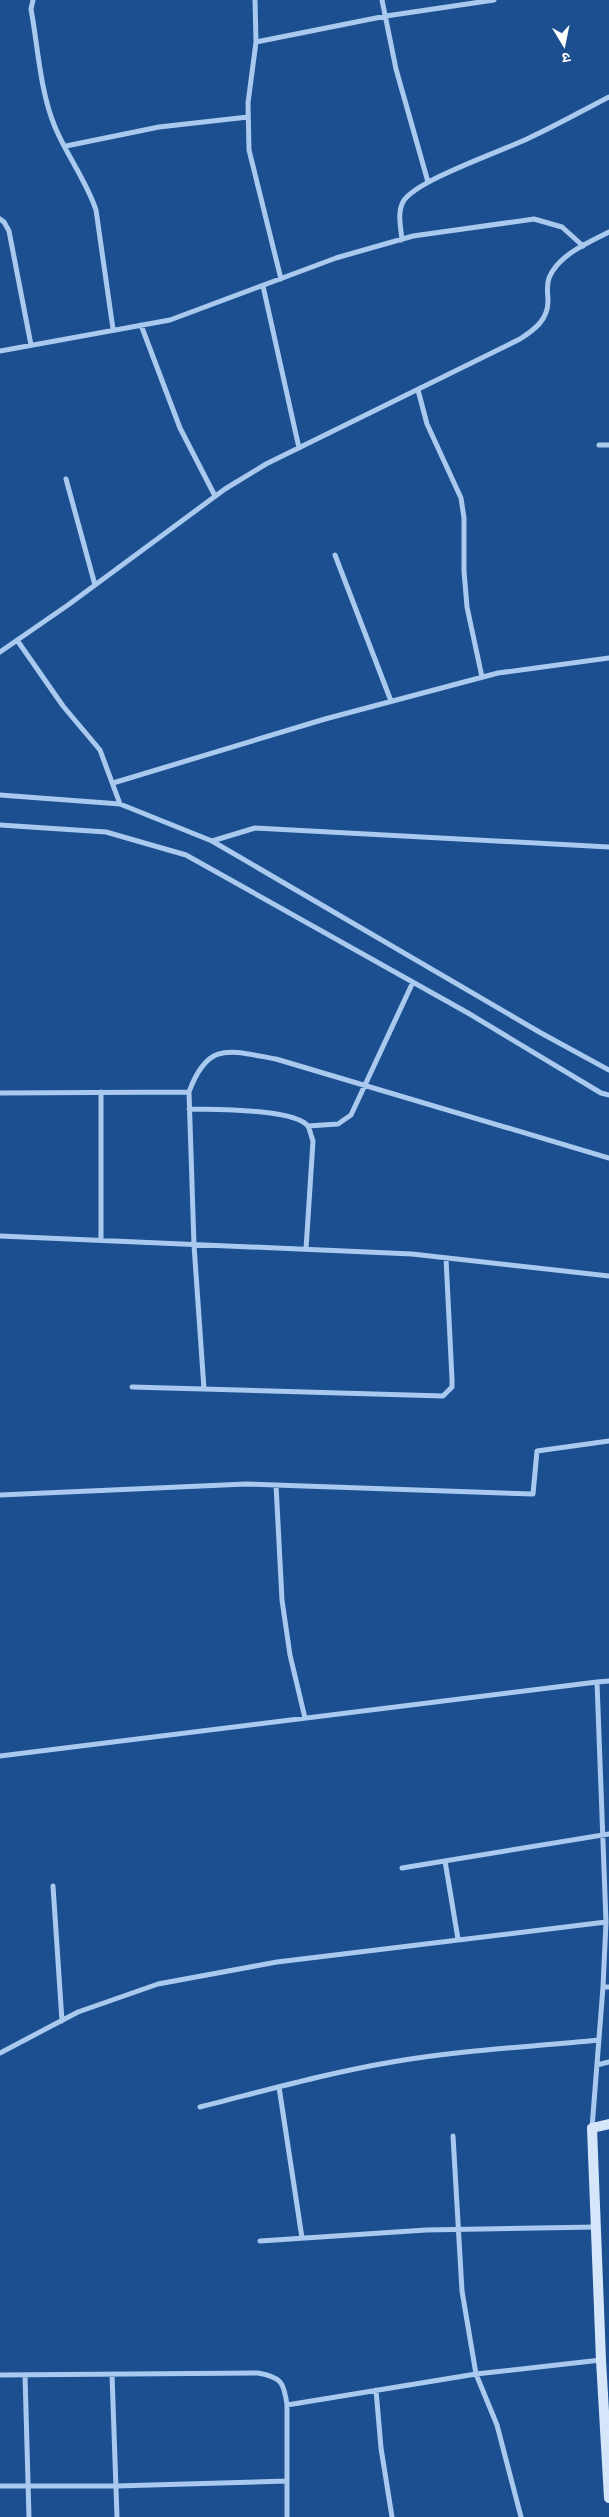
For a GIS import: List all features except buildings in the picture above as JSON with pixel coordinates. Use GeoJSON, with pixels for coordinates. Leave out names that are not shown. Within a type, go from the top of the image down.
{"type":"FeatureCollection","features":[{"type":"Feature","properties":{"kind":"main road"},"geometry":{"type":"LineString","coordinates":[[609,2124],[592,2128],[601,2360],[609,2498]]}},
{"type":"Feature","properties":{"kind":"street"},"geometry":{"type":"LineString","coordinates":[[33,0],[32,9],[50,112],[90,192],[96,210],[113,329]]}},
{"type":"Feature","properties":{"kind":"street"},"geometry":{"type":"LineString","coordinates":[[255,0],[256,42],[248,117],[249,150],[282,279]]}},
{"type":"Feature","properties":{"kind":"street"},"geometry":{"type":"LineString","coordinates":[[382,0],[396,69],[428,182]]}},
{"type":"Feature","properties":{"kind":"street"},"geometry":{"type":"LineString","coordinates":[[256,42],[386,16],[494,0]]}},
{"type":"Feature","properties":{"kind":"street"},"geometry":{"type":"LineString","coordinates":[[402,240],[400,212],[403,202],[411,192],[428,182],[529,138],[609,97]]}},
{"type":"Feature","properties":{"kind":"street"},"geometry":{"type":"LineString","coordinates":[[66,146],[159,127],[248,117]]}},
{"type":"Feature","properties":{"kind":"street"},"geometry":{"type":"LineString","coordinates":[[0,219],[9,231],[31,345]]}},
{"type":"Feature","properties":{"kind":"street"},"geometry":{"type":"LineString","coordinates":[[0,351],[170,320],[336,258],[402,240],[534,219],[562,227],[583,246]]}},
{"type":"Feature","properties":{"kind":"street"},"geometry":{"type":"LineString","coordinates":[[0,652],[95,585],[215,496],[266,464],[479,361],[536,328],[548,309],[548,280],[554,269],[583,246],[609,232]]}},
{"type":"Feature","properties":{"kind":"street"},"geometry":{"type":"LineString","coordinates":[[262,286],[299,448]]}},
{"type":"Feature","properties":{"kind":"street"},"geometry":{"type":"LineString","coordinates":[[141,325],[180,428],[215,496]]}},
{"type":"Feature","properties":{"kind":"street"},"geometry":{"type":"LineString","coordinates":[[418,390],[427,424],[460,498],[464,518],[464,571],[467,607],[482,676]]}},
{"type":"Feature","properties":{"kind":"street"},"geometry":{"type":"LineString","coordinates":[[599,445],[609,445]]}},
{"type":"Feature","properties":{"kind":"street"},"geometry":{"type":"LineString","coordinates":[[66,479],[95,585]]}},
{"type":"Feature","properties":{"kind":"street"},"geometry":{"type":"LineString","coordinates":[[335,555],[391,701]]}},
{"type":"Feature","properties":{"kind":"street"},"geometry":{"type":"LineString","coordinates":[[17,640],[63,706],[100,750],[120,804]]}},
{"type":"Feature","properties":{"kind":"street"},"geometry":{"type":"LineString","coordinates":[[113,783],[482,676],[609,658]]}},
{"type":"Feature","properties":{"kind":"street"},"geometry":{"type":"LineString","coordinates":[[0,795],[120,804],[212,841],[541,1033],[609,1070]]}},
{"type":"Feature","properties":{"kind":"street"},"geometry":{"type":"LineString","coordinates":[[0,825],[106,832],[186,855],[413,982],[601,1093],[609,1095]]}},
{"type":"Feature","properties":{"kind":"street"},"geometry":{"type":"LineString","coordinates":[[212,841],[255,828],[609,848]]}},
{"type":"Feature","properties":{"kind":"street"},"geometry":{"type":"LineString","coordinates":[[308,1126],[338,1124],[345,1121],[351,1115],[413,982]]}},
{"type":"Feature","properties":{"kind":"street"},"geometry":{"type":"LineString","coordinates":[[204,1389],[194,1245],[189,1092],[196,1073],[208,1058],[222,1053],[237,1052],[276,1059],[609,1158]]}},
{"type":"Feature","properties":{"kind":"street"},"geometry":{"type":"LineString","coordinates":[[101,1092],[101,1240]]}},
{"type":"Feature","properties":{"kind":"street"},"geometry":{"type":"LineString","coordinates":[[0,1093],[189,1092]]}},
{"type":"Feature","properties":{"kind":"street"},"geometry":{"type":"LineString","coordinates":[[189,1109],[283,1114],[300,1119],[308,1126],[313,1141],[306,1250]]}},
{"type":"Feature","properties":{"kind":"street"},"geometry":{"type":"LineString","coordinates":[[0,1236],[412,1254],[609,1276]]}},
{"type":"Feature","properties":{"kind":"street"},"geometry":{"type":"LineString","coordinates":[[132,1387],[443,1396],[452,1387],[446,1258]]}},
{"type":"Feature","properties":{"kind":"street"},"geometry":{"type":"LineString","coordinates":[[0,1496],[246,1484],[533,1494],[537,1450],[609,1441]]}},
{"type":"Feature","properties":{"kind":"street"},"geometry":{"type":"LineString","coordinates":[[276,1485],[282,1600],[290,1655],[305,1718]]}},
{"type":"Feature","properties":{"kind":"street"},"geometry":{"type":"LineString","coordinates":[[0,1756],[609,1681]]}},
{"type":"Feature","properties":{"kind":"street"},"geometry":{"type":"LineString","coordinates":[[592,2128],[599,2040],[606,1987],[606,1922],[597,1682]]}},
{"type":"Feature","properties":{"kind":"street"},"geometry":{"type":"LineString","coordinates":[[402,1868],[609,1834]]}},
{"type":"Feature","properties":{"kind":"street"},"geometry":{"type":"LineString","coordinates":[[445,1861],[458,1939]]}},
{"type":"Feature","properties":{"kind":"street"},"geometry":{"type":"LineString","coordinates":[[53,1886],[62,2021]]}},
{"type":"Feature","properties":{"kind":"street"},"geometry":{"type":"LineString","coordinates":[[0,2053],[78,2012],[158,1984],[277,1962],[606,1922]]}},
{"type":"Feature","properties":{"kind":"street"},"geometry":{"type":"LineString","coordinates":[[200,2108],[336,2073],[446,2054],[599,2040]]}},
{"type":"Feature","properties":{"kind":"street"},"geometry":{"type":"LineString","coordinates":[[597,2065],[609,2062]]}},
{"type":"Feature","properties":{"kind":"street"},"geometry":{"type":"LineString","coordinates":[[279,2087],[302,2238]]}},
{"type":"Feature","properties":{"kind":"street"},"geometry":{"type":"LineString","coordinates":[[453,2136],[462,2291],[476,2374],[497,2425],[522,2517]]}},
{"type":"Feature","properties":{"kind":"street"},"geometry":{"type":"LineString","coordinates":[[260,2241],[457,2229],[596,2227]]}},
{"type":"Feature","properties":{"kind":"street"},"geometry":{"type":"LineString","coordinates":[[287,2405],[476,2374],[601,2360]]}},
{"type":"Feature","properties":{"kind":"street"},"geometry":{"type":"LineString","coordinates":[[0,2375],[258,2373],[273,2376],[280,2381],[285,2390],[287,2405],[287,2517]]}},
{"type":"Feature","properties":{"kind":"street"},"geometry":{"type":"LineString","coordinates":[[112,2374],[117,2517]]}},
{"type":"Feature","properties":{"kind":"street"},"geometry":{"type":"LineString","coordinates":[[26,2375],[29,2517]]}},
{"type":"Feature","properties":{"kind":"street"},"geometry":{"type":"LineString","coordinates":[[376,2390],[381,2448],[392,2517]]}},
{"type":"Feature","properties":{"kind":"street"},"geometry":{"type":"LineString","coordinates":[[0,2486],[116,2486],[287,2481]]}}]}
